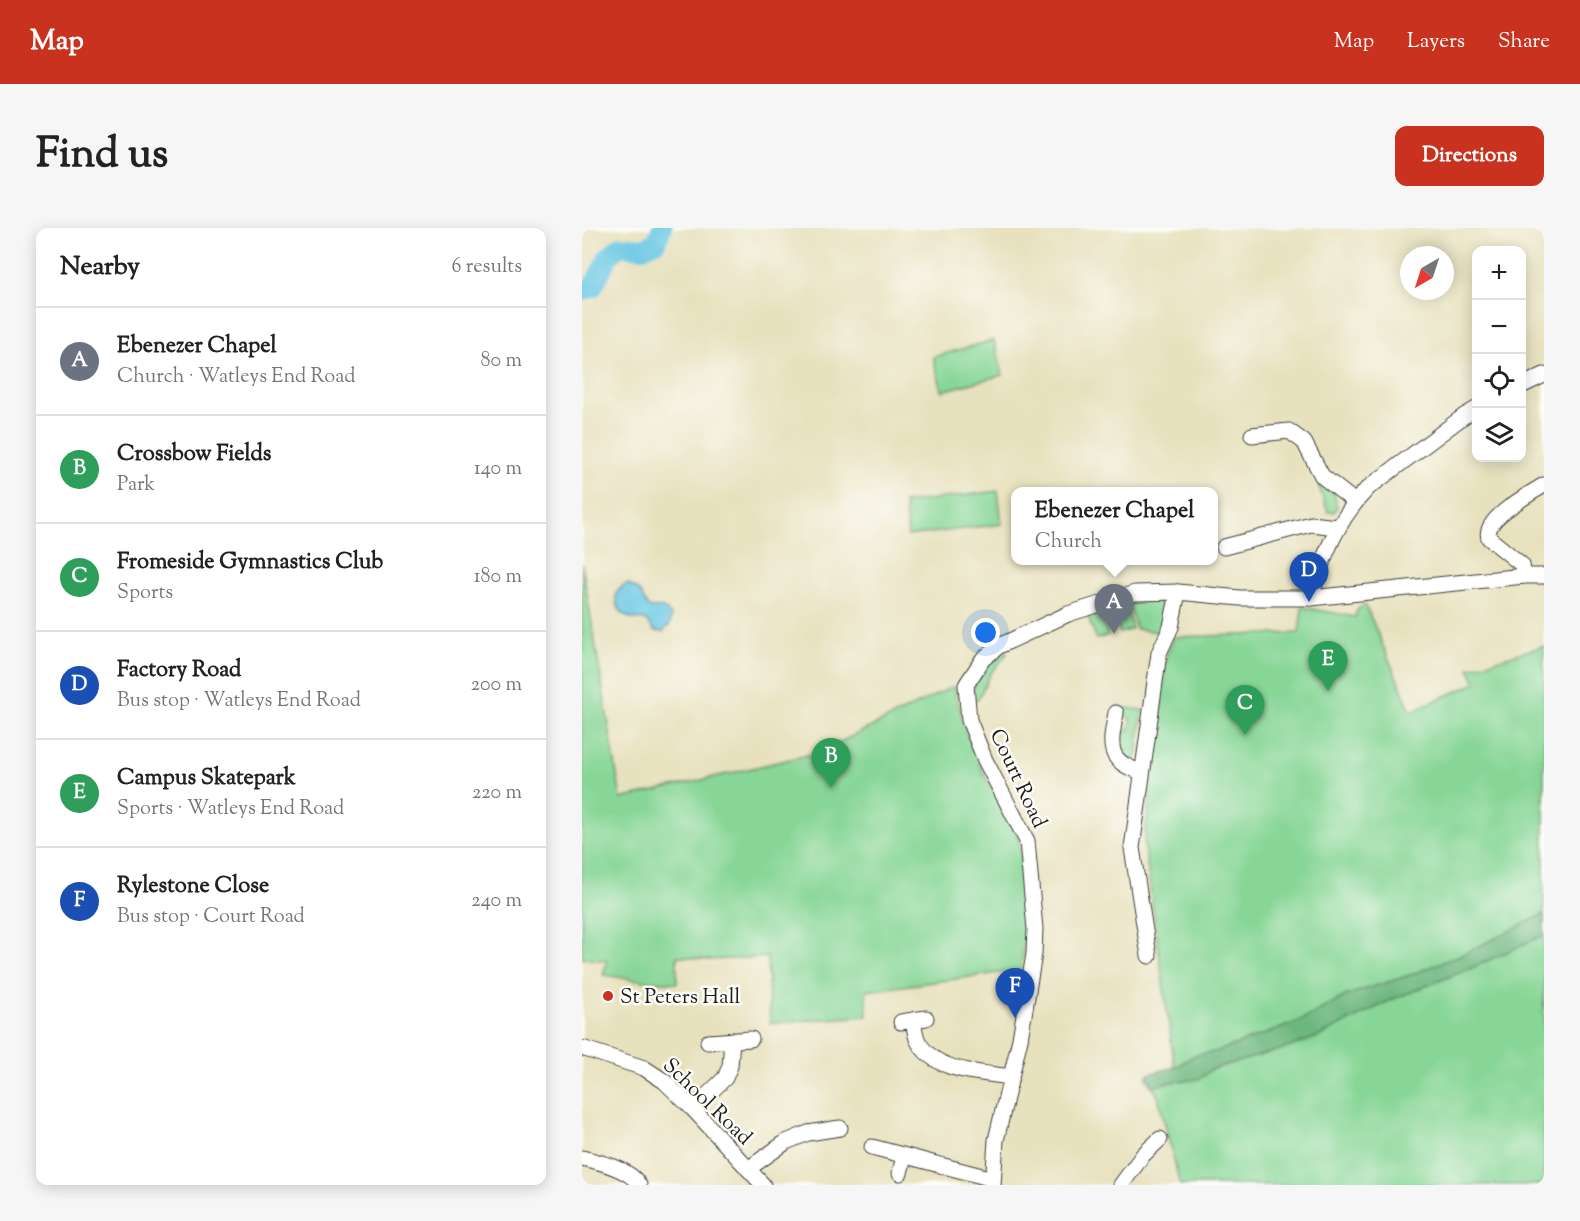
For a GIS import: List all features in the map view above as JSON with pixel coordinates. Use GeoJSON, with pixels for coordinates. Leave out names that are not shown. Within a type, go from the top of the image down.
{"type":"FeatureCollection","features":[{"type":"Feature","properties":{"kind":"street"},"geometry":{"type":"LineString","coordinates":[[1526,384],[1544,375]]}},
{"type":"Feature","properties":{"kind":"street"},"geometry":{"type":"LineString","coordinates":[[1311,598],[1320,566],[1337,527],[1355,502],[1368,488],[1472,412]]}},
{"type":"Feature","properties":{"kind":"street"},"geometry":{"type":"LineString","coordinates":[[1252,435],[1267,440],[1289,430],[1304,442],[1322,476],[1355,502]]}},
{"type":"Feature","properties":{"kind":"street"},"geometry":{"type":"LineString","coordinates":[[1524,576],[1522,565],[1489,538],[1487,533],[1489,527],[1503,512],[1544,485]]}},
{"type":"Feature","properties":{"kind":"street"},"geometry":{"type":"LineString","coordinates":[[1224,547],[1311,524],[1337,527]]}},
{"type":"Feature","properties":{"kind":"street"},"geometry":{"type":"LineString","coordinates":[[1149,956],[1132,848],[1159,653],[1171,627],[1178,592],[1240,598],[1311,598],[1524,576],[1544,576]]}},
{"type":"Feature","properties":{"kind":"street","name":"Court Road"},"geometry":{"type":"LineString","coordinates":[[993,1182],[996,1140],[1011,1077],[1034,954],[1035,929],[1029,854],[1021,828],[985,760],[969,720],[966,685],[971,674],[983,659],[999,646],[1068,614],[1135,593],[1178,592]]}},
{"type":"Feature","properties":{"kind":"street"},"geometry":{"type":"LineString","coordinates":[[1119,722],[1110,743],[1117,758],[1128,768],[1142,772]]}},
{"type":"Feature","properties":{"kind":"street"},"geometry":{"type":"LineString","coordinates":[[913,1020],[918,1040],[930,1056],[950,1068],[1011,1077]]}},
{"type":"Feature","properties":{"kind":"street"},"geometry":{"type":"LineString","coordinates":[[708,1042],[751,1039]]}},
{"type":"Feature","properties":{"kind":"street"},"geometry":{"type":"LineString","coordinates":[[693,1109],[725,1078],[730,1066],[732,1040]]}},
{"type":"Feature","properties":{"kind":"street","name":"School Road"},"geometry":{"type":"LineString","coordinates":[[582,1048],[644,1068],[664,1081],[763,1185]]}},
{"type":"Feature","properties":{"kind":"street"},"geometry":{"type":"LineString","coordinates":[[748,1169],[786,1142],[808,1133],[840,1128]]}},
{"type":"Feature","properties":{"kind":"street"},"geometry":{"type":"LineString","coordinates":[[1121,1185],[1143,1155],[1160,1139]]}},
{"type":"Feature","properties":{"kind":"street"},"geometry":{"type":"LineString","coordinates":[[872,1147],[993,1182]]}},
{"type":"Feature","properties":{"kind":"street"},"geometry":{"type":"LineString","coordinates":[[900,1173],[904,1156]]}},
{"type":"Feature","properties":{"kind":"street"},"geometry":{"type":"LineString","coordinates":[[582,1158],[629,1174],[636,1179],[639,1185]]}},
{"type":"Feature","properties":{"kind":"green space"},"geometry":{"type":"Polygon","coordinates":[[[994,340],[1003,375],[942,391],[933,357],[994,340]]]}},
{"type":"Feature","properties":{"kind":"green space"},"geometry":{"type":"Polygon","coordinates":[[[1323,484],[1335,495],[1337,508],[1334,512],[1328,512],[1319,488],[1323,484]]]}},
{"type":"Feature","properties":{"kind":"green space"},"geometry":{"type":"Polygon","coordinates":[[[998,491],[1002,524],[908,536],[904,503],[998,491]]]}},
{"type":"Feature","properties":{"kind":"green space"},"geometry":{"type":"Polygon","coordinates":[[[582,564],[621,799],[820,752],[954,686],[966,732],[985,776],[1014,827],[1020,845],[1026,929],[1021,970],[866,991],[867,1016],[770,1023],[767,957],[709,960],[677,956],[677,983],[603,975],[607,961],[582,958],[582,564]]]}},
{"type":"Feature","properties":{"kind":"green space"},"geometry":{"type":"Polygon","coordinates":[[[1152,599],[1164,608],[1165,617],[1161,627],[1158,632],[1136,629],[1129,605],[1152,599]]]}},
{"type":"Feature","properties":{"kind":"green space"},"geometry":{"type":"Polygon","coordinates":[[[1126,604],[1132,629],[1120,633],[1115,616],[1103,619],[1108,636],[1096,639],[1087,614],[1126,604]]]}},
{"type":"Feature","properties":{"kind":"green space"},"geometry":{"type":"Polygon","coordinates":[[[1365,604],[1411,711],[1476,683],[1469,668],[1544,646],[1544,1185],[1180,1185],[1158,1096],[1146,1077],[1175,1069],[1144,843],[1167,654],[1174,637],[1299,633],[1302,607],[1355,617],[1357,610],[1365,604]]]}},
{"type":"Feature","properties":{"kind":"green space"},"geometry":{"type":"Polygon","coordinates":[[[1004,650],[1007,654],[991,673],[977,701],[972,699],[979,676],[1004,650]]]}},
{"type":"Feature","properties":{"kind":"green space"},"geometry":{"type":"Polygon","coordinates":[[[1118,707],[1143,710],[1137,756],[1130,762],[1118,753],[1118,735],[1130,729],[1131,720],[1118,707]]]}},
{"type":"Feature","properties":{"kind":"green space"},"geometry":{"type":"Polygon","coordinates":[[[1544,914],[1544,935],[1474,967],[1391,1000],[1320,1036],[1212,1069],[1199,1079],[1164,1083],[1154,1087],[1148,1074],[1176,1067],[1195,1055],[1215,1052],[1292,1024],[1347,995],[1410,975],[1465,953],[1544,914]]]}},
{"type":"Feature","properties":{"kind":"water"},"geometry":{"type":"Polygon","coordinates":[[[628,584],[639,591],[648,607],[662,608],[671,616],[670,624],[663,632],[654,631],[646,621],[630,618],[620,610],[616,602],[616,593],[628,584]]]}},
{"type":"Feature","properties":{"kind":"waterway"},"geometry":{"type":"LineString","coordinates":[[582,291],[593,287],[608,257],[620,246],[643,248],[656,242],[662,228]]}},
{"type":"Feature","properties":{"kind":"place","name":"Factory Road"},"geometry":{"type":"Point","coordinates":[1309,602]}},
{"type":"Feature","properties":{"kind":"place","name":"Ebenezer Chapel"},"geometry":{"type":"Point","coordinates":[1114,634]}},
{"type":"Feature","properties":{"kind":"place","name":"Campus Skatepark"},"geometry":{"type":"Point","coordinates":[1328,691]}},
{"type":"Feature","properties":{"kind":"place","name":"Fromeside Gymnastics Club"},"geometry":{"type":"Point","coordinates":[1245,735]}},
{"type":"Feature","properties":{"kind":"place","name":"Crossbow Fields"},"geometry":{"type":"Point","coordinates":[831,788]}},
{"type":"Feature","properties":{"kind":"place","name":"St Peters Hall"},"geometry":{"type":"Point","coordinates":[608,996]}},
{"type":"Feature","properties":{"kind":"place","name":"Rylestone Close"},"geometry":{"type":"Point","coordinates":[1015,1018]}}]}
